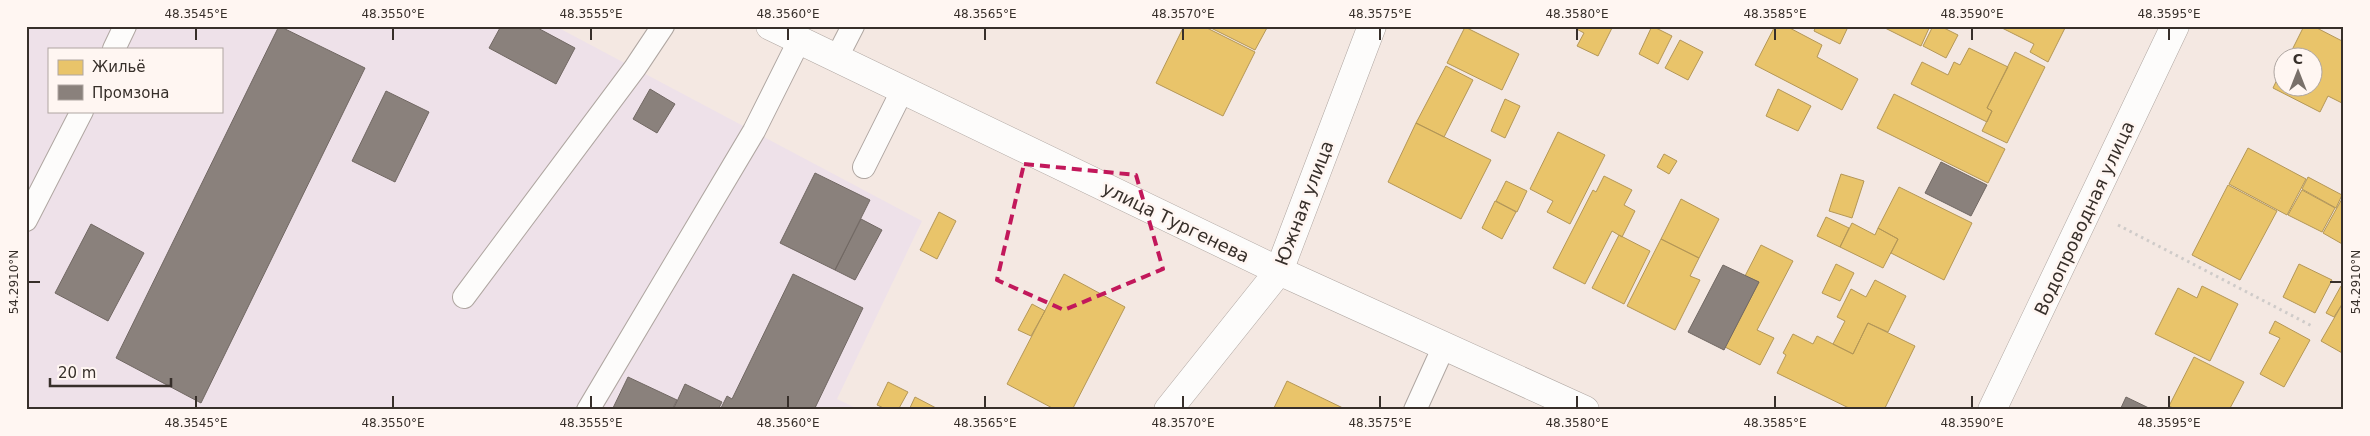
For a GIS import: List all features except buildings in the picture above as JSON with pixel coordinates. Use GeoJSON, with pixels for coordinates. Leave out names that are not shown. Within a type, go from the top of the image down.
{"type":"FeatureCollection","features":[{"type":"Feature","properties":{"kind":"street","name":"улица Тургенева"},"geometry":{"type":"LineString","coordinates":[[770,26],[1279,271],[1586,410]]}},
{"type":"Feature","properties":{"kind":"street","name":"Южная улица"},"geometry":{"type":"LineString","coordinates":[[1168,410],[1279,271],[1372,26]]}},
{"type":"Feature","properties":{"kind":"street","name":"Водопроводная улица"},"geometry":{"type":"LineString","coordinates":[[1992,410],[2175,26]]}},
{"type":"Feature","properties":{"kind":"lane"},"geometry":{"type":"LineString","coordinates":[[114,48],[125,26]]}},
{"type":"Feature","properties":{"kind":"lane"},"geometry":{"type":"LineString","coordinates":[[464,297],[663,26]]}},
{"type":"Feature","properties":{"kind":"lane"},"geometry":{"type":"LineString","coordinates":[[836,59],[853,26]]}},
{"type":"Feature","properties":{"kind":"lane"},"geometry":{"type":"LineString","coordinates":[[588,410],[754,131],[799,41]]}},
{"type":"Feature","properties":{"kind":"lane"},"geometry":{"type":"LineString","coordinates":[[864,167],[902,91]]}},
{"type":"Feature","properties":{"kind":"lane"},"geometry":{"type":"LineString","coordinates":[[26,220],[81,112]]}},
{"type":"Feature","properties":{"kind":"lane"},"geometry":{"type":"LineString","coordinates":[[1415,410],[1444,346]]}},
{"type":"Feature","properties":{"kind":"path"},"geometry":{"type":"LineString","coordinates":[[2088,210],[2312,326]]}},
{"type":"Feature","properties":{"kind":"highlighted area"},"geometry":{"type":"Polygon","coordinates":[[[1024,164],[1136,175],[1163,269],[1064,310],[997,280],[1024,164]]]}},
{"type":"Feature","properties":{"kind":"shaded area"},"geometry":{"type":"Polygon","coordinates":[[[26,26],[555,26],[922,221],[837,399],[860,410],[26,410],[26,26]]]}}]}
